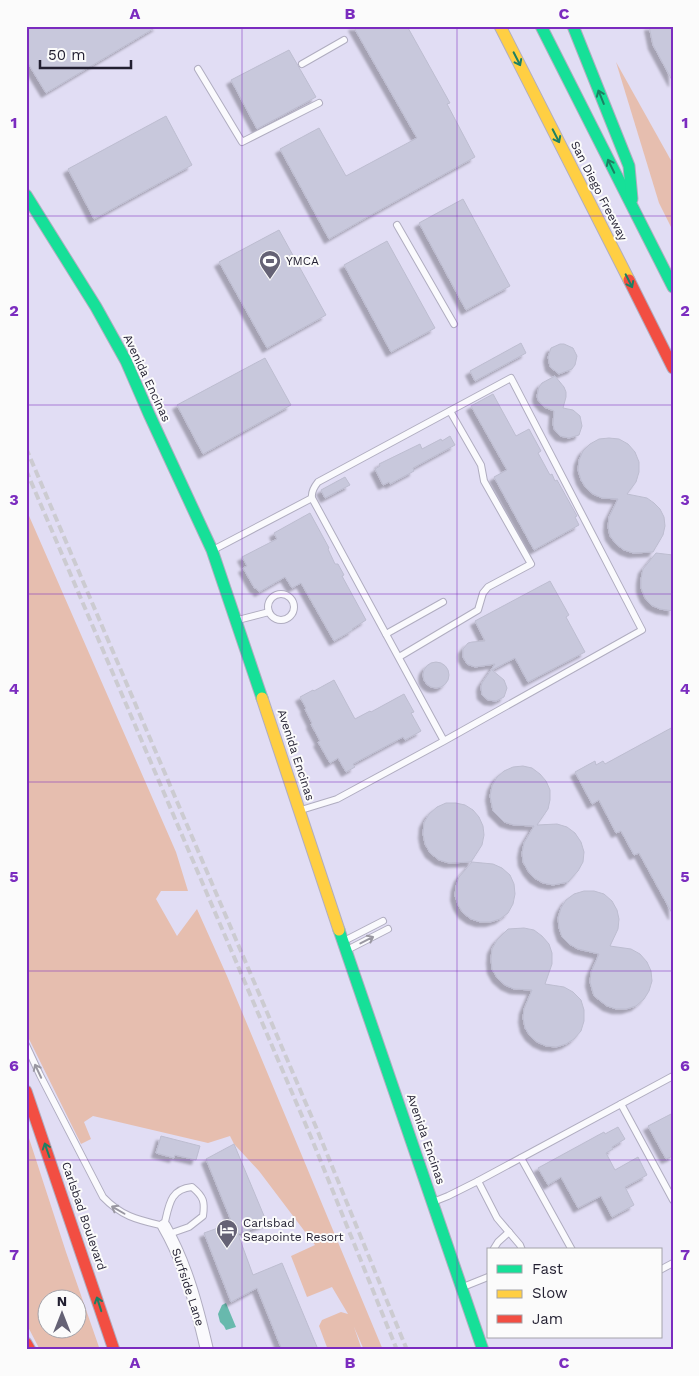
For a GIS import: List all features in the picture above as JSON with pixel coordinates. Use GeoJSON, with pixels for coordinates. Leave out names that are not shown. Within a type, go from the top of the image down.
{"type":"FeatureCollection","features":[{"type":"Feature","properties":{"kind":"main road","name":"San Diego Freeway"},"geometry":{"type":"LineString","coordinates":[[500,26],[673,368]]}},
{"type":"Feature","properties":{"kind":"main road","name":"San Diego Freeway"},"geometry":{"type":"LineString","coordinates":[[541,26],[673,287]]}},
{"type":"Feature","properties":{"kind":"main road"},"geometry":{"type":"LineString","coordinates":[[573,26],[629,166],[633,210]]}},
{"type":"Feature","properties":{"kind":"main road","name":"Avenida Encinas"},"geometry":{"type":"LineString","coordinates":[[26,195],[96,307],[126,361],[212,550],[483,1350]]}},
{"type":"Feature","properties":{"kind":"main road","name":"Carlsbad Boulevard"},"geometry":{"type":"LineString","coordinates":[[26,1091],[114,1350]]}},
{"type":"Feature","properties":{"kind":"main road"},"geometry":{"type":"LineString","coordinates":[[26,1343],[30,1350]]}},
{"type":"Feature","properties":{"kind":"street","name":"Surfside Lane"},"geometry":{"type":"LineString","coordinates":[[167,1230],[184,1268],[207,1350]]}},
{"type":"Feature","properties":{"kind":"lane"},"geometry":{"type":"LineString","coordinates":[[302,64],[344,40]]}},
{"type":"Feature","properties":{"kind":"lane"},"geometry":{"type":"LineString","coordinates":[[198,69],[242,142],[319,103]]}},
{"type":"Feature","properties":{"kind":"lane"},"geometry":{"type":"LineString","coordinates":[[397,225],[454,324]]}},
{"type":"Feature","properties":{"kind":"lane"},"geometry":{"type":"LineString","coordinates":[[300,810],[337,798],[444,741],[642,630],[511,378],[318,482],[312,494],[312,498],[444,741]]}},
{"type":"Feature","properties":{"kind":"lane"},"geometry":{"type":"LineString","coordinates":[[399,657],[478,610],[483,593],[488,587],[531,564],[484,481],[481,465],[450,411]]}},
{"type":"Feature","properties":{"kind":"lane"},"geometry":{"type":"LineString","coordinates":[[212,550],[312,498]]}},
{"type":"Feature","properties":{"kind":"lane"},"geometry":{"type":"LineString","coordinates":[[278,594],[286,594],[294,604],[291,616],[283,620],[274,618],[269,612],[268,603],[273,596],[278,594]]}},
{"type":"Feature","properties":{"kind":"lane"},"geometry":{"type":"LineString","coordinates":[[386,634],[443,602]]}},
{"type":"Feature","properties":{"kind":"lane"},"geometry":{"type":"LineString","coordinates":[[237,620],[269,612]]}},
{"type":"Feature","properties":{"kind":"lane"},"geometry":{"type":"LineString","coordinates":[[345,946],[383,921]]}},
{"type":"Feature","properties":{"kind":"lane"},"geometry":{"type":"LineString","coordinates":[[345,946],[388,930]]}},
{"type":"Feature","properties":{"kind":"lane"},"geometry":{"type":"LineString","coordinates":[[26,1045],[103,1198],[116,1210],[167,1230],[189,1227],[204,1216],[205,1204],[200,1194],[192,1187],[184,1188],[174,1194],[170,1202],[167,1230]]}},
{"type":"Feature","properties":{"kind":"lane"},"geometry":{"type":"LineString","coordinates":[[433,1202],[478,1182],[673,1076]]}},
{"type":"Feature","properties":{"kind":"lane"},"geometry":{"type":"LineString","coordinates":[[621,1104],[673,1200]]}},
{"type":"Feature","properties":{"kind":"lane"},"geometry":{"type":"LineString","coordinates":[[521,1158],[571,1248]]}},
{"type":"Feature","properties":{"kind":"lane"},"geometry":{"type":"LineString","coordinates":[[478,1182],[497,1218],[521,1248]]}},
{"type":"Feature","properties":{"kind":"lane"},"geometry":{"type":"LineString","coordinates":[[494,1248],[509,1232]]}},
{"type":"Feature","properties":{"kind":"lane"},"geometry":{"type":"LineString","coordinates":[[462,1287],[487,1277]]}},
{"type":"Feature","properties":{"kind":"shaded area"},"geometry":{"type":"Polygon","coordinates":[[[616,62],[673,164],[673,231],[659,203],[616,62]]]}},
{"type":"Feature","properties":{"kind":"shaded area"},"geometry":{"type":"Polygon","coordinates":[[[26,509],[176,852],[188,891],[161,891],[156,899],[177,936],[197,909],[227,976],[383,1350],[364,1350],[354,1327],[362,1350],[328,1350],[319,1326],[322,1320],[341,1312],[348,1314],[332,1287],[307,1297],[291,1256],[315,1245],[259,1171],[234,1144],[230,1136],[208,1143],[93,1116],[84,1122],[91,1139],[81,1144],[26,1033],[26,509]]]}},
{"type":"Feature","properties":{"kind":"shaded area"},"geometry":{"type":"Polygon","coordinates":[[[26,1129],[78,1288],[38,1288],[38,1338],[88,1338],[88,1315],[100,1350],[40,1350],[26,1323],[26,1129]]]}},
{"type":"Feature","properties":{"kind":"shaded area"},"geometry":{"type":"Polygon","coordinates":[[[226,1303],[236,1327],[226,1330],[220,1322],[218,1314],[222,1305],[226,1303]]]}},
{"type":"Feature","properties":{"kind":"building"},"geometry":{"type":"Polygon","coordinates":[[[26,26],[158,26],[46,93],[26,60],[26,26]]]}},
{"type":"Feature","properties":{"kind":"building"},"geometry":{"type":"Polygon","coordinates":[[[353,26],[407,26],[450,103],[447,104],[475,157],[329,239],[280,149],[319,128],[346,176],[417,138],[353,26]]]}},
{"type":"Feature","properties":{"kind":"building"},"geometry":{"type":"Polygon","coordinates":[[[649,26],[673,26],[673,82],[653,45],[649,26]]]}},
{"type":"Feature","properties":{"kind":"building"},"geometry":{"type":"Polygon","coordinates":[[[289,50],[316,97],[257,129],[231,80],[289,50]]]}},
{"type":"Feature","properties":{"kind":"building"},"geometry":{"type":"Polygon","coordinates":[[[166,116],[192,165],[94,219],[68,169],[166,116]]]}},
{"type":"Feature","properties":{"kind":"building"},"geometry":{"type":"Polygon","coordinates":[[[463,199],[510,286],[466,310],[419,223],[463,199]]]}},
{"type":"Feature","properties":{"kind":"building"},"geometry":{"type":"Polygon","coordinates":[[[279,230],[326,315],[267,348],[219,262],[279,230]]]}},
{"type":"Feature","properties":{"kind":"building"},"geometry":{"type":"Polygon","coordinates":[[[387,241],[435,328],[391,352],[344,265],[387,241]]]}},
{"type":"Feature","properties":{"kind":"building"},"geometry":{"type":"Polygon","coordinates":[[[521,343],[526,353],[475,381],[470,371],[521,343]]]}},
{"type":"Feature","properties":{"kind":"building"},"geometry":{"type":"Polygon","coordinates":[[[560,344],[573,348],[577,356],[572,369],[559,374],[550,367],[548,357],[551,348],[560,344]]]}},
{"type":"Feature","properties":{"kind":"building"},"geometry":{"type":"Polygon","coordinates":[[[265,358],[291,405],[203,454],[177,405],[265,358]]]}},
{"type":"Feature","properties":{"kind":"building"},"geometry":{"type":"Polygon","coordinates":[[[555,376],[566,392],[563,408],[573,410],[580,416],[582,426],[579,435],[569,438],[560,436],[554,429],[554,411],[544,407],[538,400],[539,387],[542,383],[555,376]]]}},
{"type":"Feature","properties":{"kind":"building"},"geometry":{"type":"Polygon","coordinates":[[[493,394],[516,436],[529,429],[541,451],[538,453],[550,475],[552,474],[555,481],[557,480],[577,516],[575,517],[579,525],[534,550],[494,477],[507,470],[471,406],[493,394]]]}},
{"type":"Feature","properties":{"kind":"building"},"geometry":{"type":"Polygon","coordinates":[[[450,436],[455,445],[413,468],[414,471],[390,484],[389,482],[383,485],[375,469],[380,466],[379,464],[420,444],[422,449],[450,436]]]}},
{"type":"Feature","properties":{"kind":"building"},"geometry":{"type":"Polygon","coordinates":[[[599,439],[619,439],[628,444],[635,452],[639,462],[636,482],[627,494],[647,498],[660,509],[664,517],[663,535],[653,552],[633,553],[624,550],[616,544],[610,536],[608,527],[609,517],[618,499],[602,498],[593,494],[581,480],[578,470],[579,460],[583,451],[599,439]]]}},
{"type":"Feature","properties":{"kind":"building"},"geometry":{"type":"Polygon","coordinates":[[[345,477],[350,485],[325,498],[321,490],[345,477]]]}},
{"type":"Feature","properties":{"kind":"building"},"geometry":{"type":"Polygon","coordinates":[[[310,513],[366,620],[334,641],[301,583],[292,588],[285,577],[259,592],[255,589],[243,568],[247,566],[242,557],[277,539],[274,533],[310,513]]]}},
{"type":"Feature","properties":{"kind":"building"},"geometry":{"type":"Polygon","coordinates":[[[656,553],[673,555],[673,611],[651,605],[645,598],[641,588],[643,569],[656,553]]]}},
{"type":"Feature","properties":{"kind":"building"},"geometry":{"type":"Polygon","coordinates":[[[550,581],[569,615],[566,617],[585,652],[528,682],[515,658],[492,670],[504,680],[507,688],[504,697],[496,701],[488,700],[482,695],[481,687],[495,664],[475,667],[467,664],[463,657],[463,649],[468,643],[485,641],[475,621],[550,581]]]}},
{"type":"Feature","properties":{"kind":"building"},"geometry":{"type":"Polygon","coordinates":[[[436,662],[445,666],[449,675],[445,684],[436,688],[427,684],[423,675],[427,666],[436,662]]]}},
{"type":"Feature","properties":{"kind":"building"},"geometry":{"type":"Polygon","coordinates":[[[334,680],[355,719],[404,694],[414,712],[411,713],[421,731],[405,740],[403,737],[353,764],[355,767],[346,772],[338,758],[330,763],[318,742],[320,741],[300,697],[334,680]]]}},
{"type":"Feature","properties":{"kind":"building"},"geometry":{"type":"Polygon","coordinates":[[[673,727],[673,915],[639,853],[634,855],[621,831],[616,833],[599,800],[592,804],[575,772],[595,761],[596,765],[603,761],[605,764],[673,727]]]}},
{"type":"Feature","properties":{"kind":"building"},"geometry":{"type":"Polygon","coordinates":[[[523,766],[532,768],[540,774],[550,790],[548,809],[537,825],[557,824],[567,827],[575,833],[581,842],[584,852],[583,862],[568,882],[553,885],[543,883],[534,878],[523,862],[522,853],[524,843],[534,826],[514,825],[504,822],[493,811],[490,796],[492,786],[497,777],[513,767],[523,766]]]}},
{"type":"Feature","properties":{"kind":"building"},"geometry":{"type":"Polygon","coordinates":[[[446,803],[465,805],[479,817],[483,826],[482,845],[471,862],[449,863],[439,860],[430,853],[425,844],[423,834],[424,823],[429,814],[437,807],[446,803]]]}},
{"type":"Feature","properties":{"kind":"building"},"geometry":{"type":"Polygon","coordinates":[[[472,862],[493,864],[502,868],[510,875],[514,884],[513,904],[508,913],[500,919],[480,922],[471,919],[463,913],[458,905],[455,896],[456,886],[459,877],[472,862]]]}},
{"type":"Feature","properties":{"kind":"building"},"geometry":{"type":"Polygon","coordinates":[[[584,891],[604,894],[612,901],[617,910],[619,919],[618,929],[610,946],[631,949],[640,954],[647,962],[651,971],[652,981],[644,999],[636,1006],[616,1009],[607,1006],[594,996],[590,982],[591,972],[599,954],[578,949],[562,937],[558,918],[561,908],[566,900],[574,894],[584,891]]]}},
{"type":"Feature","properties":{"kind":"building"},"geometry":{"type":"Polygon","coordinates":[[[524,928],[534,930],[549,944],[552,953],[552,964],[545,984],[564,987],[581,1000],[584,1010],[584,1021],[581,1031],[566,1044],[556,1047],[546,1046],[530,1036],[525,1028],[523,1018],[524,1009],[532,990],[514,989],[505,985],[497,978],[492,969],[492,949],[497,940],[508,929],[524,928]]]}},
{"type":"Feature","properties":{"kind":"building"},"geometry":{"type":"Polygon","coordinates":[[[673,1113],[673,1156],[666,1159],[648,1126],[673,1113]]]}},
{"type":"Feature","properties":{"kind":"building"},"geometry":{"type":"Polygon","coordinates":[[[618,1127],[625,1139],[606,1153],[615,1170],[638,1157],[647,1175],[625,1187],[634,1205],[612,1217],[601,1196],[578,1208],[561,1177],[548,1185],[538,1168],[604,1132],[605,1134],[618,1127]]]}},
{"type":"Feature","properties":{"kind":"building"},"geometry":{"type":"Polygon","coordinates":[[[161,1136],[200,1146],[196,1160],[175,1155],[174,1158],[156,1153],[161,1136]]]}},
{"type":"Feature","properties":{"kind":"building","name":"Carlsbad Seapointe Resort"},"geometry":{"type":"Polygon","coordinates":[[[234,1144],[267,1223],[238,1234],[253,1275],[282,1263],[317,1347],[311,1350],[282,1350],[257,1288],[231,1302],[204,1233],[232,1223],[206,1159],[234,1144]]]}},
{"type":"Feature","properties":{"kind":"railway"},"geometry":{"type":"LineString","coordinates":[[26,448],[316,1127],[407,1350]]}},
{"type":"Feature","properties":{"kind":"railway"},"geometry":{"type":"LineString","coordinates":[[26,470],[311,1137],[397,1350]]}},
{"type":"Feature","properties":{"kind":"traffic: fast"},"geometry":{"type":"LineString","coordinates":[[541,26],[673,287]]}},
{"type":"Feature","properties":{"kind":"traffic: fast"},"geometry":{"type":"LineString","coordinates":[[573,26],[629,166],[632,199]]}},
{"type":"Feature","properties":{"kind":"traffic: fast"},"geometry":{"type":"LineString","coordinates":[[26,195],[96,307],[126,361],[212,550],[262,698]]}},
{"type":"Feature","properties":{"kind":"traffic: fast"},"geometry":{"type":"LineString","coordinates":[[339,930],[483,1350]]}},
{"type":"Feature","properties":{"kind":"traffic: slow"},"geometry":{"type":"LineString","coordinates":[[500,26],[629,280]]}},
{"type":"Feature","properties":{"kind":"traffic: slow"},"geometry":{"type":"LineString","coordinates":[[262,698],[339,930]]}},
{"type":"Feature","properties":{"kind":"traffic: jam"},"geometry":{"type":"LineString","coordinates":[[629,280],[673,368]]}},
{"type":"Feature","properties":{"kind":"traffic: jam"},"geometry":{"type":"LineString","coordinates":[[26,1091],[114,1350]]}},
{"type":"Feature","properties":{"kind":"traffic: jam"},"geometry":{"type":"LineString","coordinates":[[26,1343],[30,1350]]}},
{"type":"Feature","properties":{"kind":"place","name":"YMCA"},"geometry":{"type":"Point","coordinates":[270,280]}},
{"type":"Feature","properties":{"kind":"place","name":"Carlsbad Seapointe Resort"},"geometry":{"type":"Point","coordinates":[227,1249]}}]}
